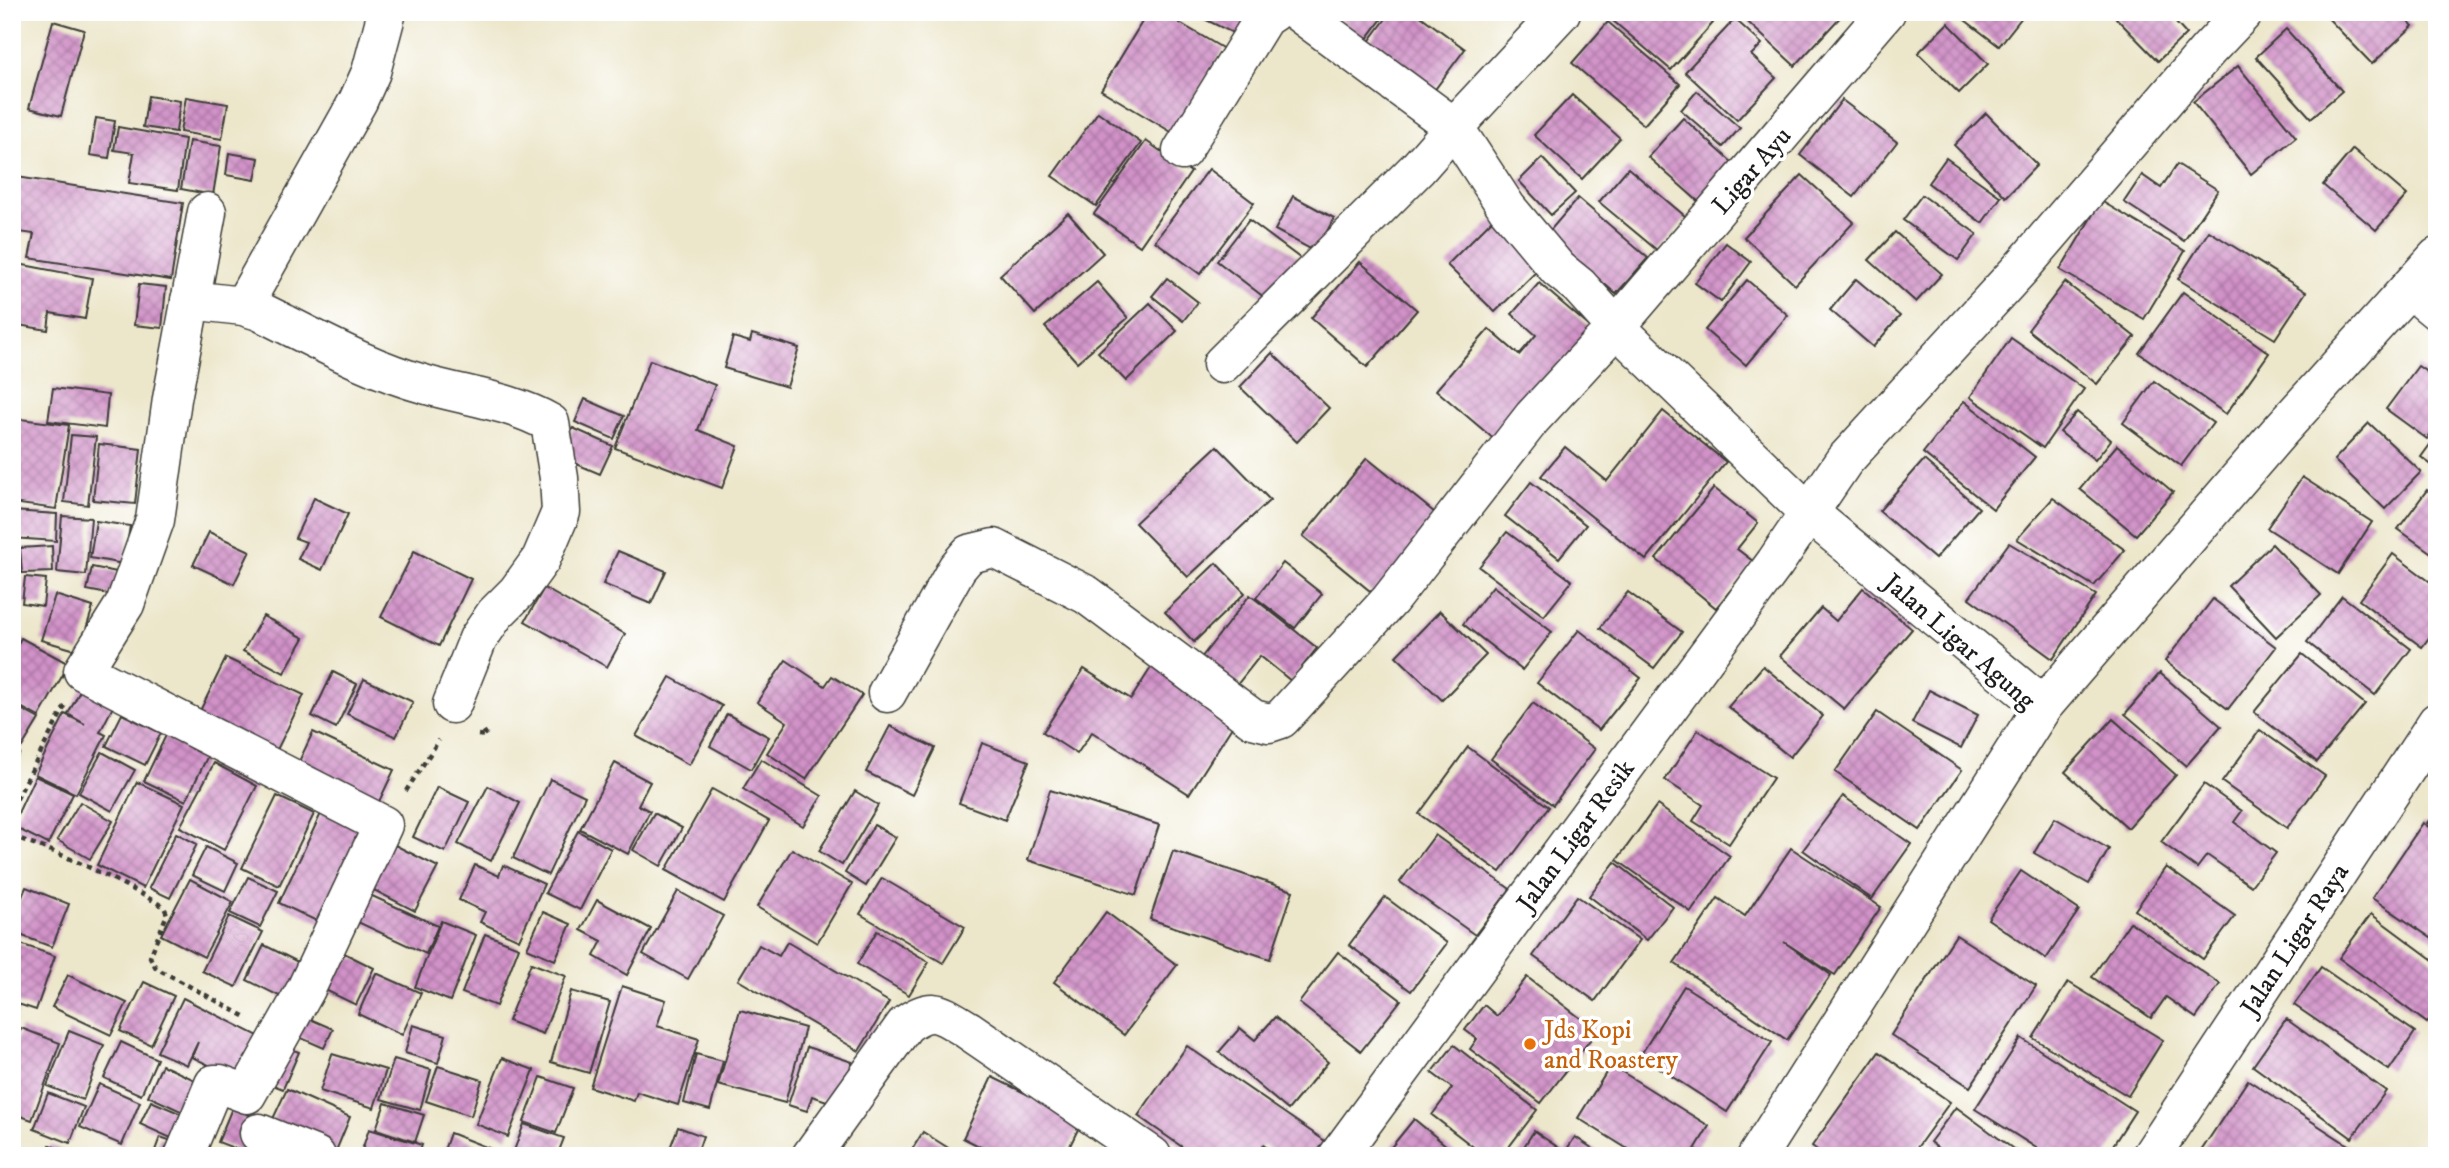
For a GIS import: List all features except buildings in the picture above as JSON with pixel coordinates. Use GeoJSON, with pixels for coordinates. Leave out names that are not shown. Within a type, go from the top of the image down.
{"type":"FeatureCollection","features":[{"type":"Feature","properties":{"kind":"street"},"geometry":{"type":"LineString","coordinates":[[243,306],[358,101],[371,72],[387,12]]}},
{"type":"Feature","properties":{"kind":"street"},"geometry":{"type":"LineString","coordinates":[[1182,150],[1264,18],[1273,12]]}},
{"type":"Feature","properties":{"kind":"street"},"geometry":{"type":"LineString","coordinates":[[1298,12],[1454,127]]}},
{"type":"Feature","properties":{"kind":"street"},"geometry":{"type":"LineString","coordinates":[[1222,364],[1418,168],[1561,12]]}},
{"type":"Feature","properties":{"kind":"street","name":"Ligar Ayu"},"geometry":{"type":"LineString","coordinates":[[887,693],[957,568],[969,554],[994,548],[1087,595],[1253,719],[1269,723],[1281,719],[1390,600],[1532,418],[1616,327],[1886,12]]}},
{"type":"Feature","properties":{"kind":"street","name":"Jalan Ligar Resik"},"geometry":{"type":"LineString","coordinates":[[1338,1156],[1775,563],[1844,461],[2021,268],[2244,12]]}},
{"type":"Feature","properties":{"kind":"street","name":"Jalan Ligar Agung"},"geometry":{"type":"LineString","coordinates":[[1454,127],[1507,208],[1558,270],[1579,286],[1616,327],[1808,512],[2043,706],[1757,1156]]}},
{"type":"Feature","properties":{"kind":"street"},"geometry":{"type":"LineString","coordinates":[[184,1156],[214,1084],[247,1094],[336,929],[383,825],[83,671],[125,604],[155,520],[172,399],[207,212]]}},
{"type":"Feature","properties":{"kind":"street"},"geometry":{"type":"LineString","coordinates":[[2043,706],[2279,432],[2423,299],[2437,257]]}},
{"type":"Feature","properties":{"kind":"street"},"geometry":{"type":"LineString","coordinates":[[190,300],[243,306],[260,311],[351,357],[426,385],[485,397],[530,411],[550,423],[562,512],[541,559],[517,592],[495,614],[478,639],[455,725]]}},
{"type":"Feature","properties":{"kind":"street","name":"Jalan Ligar Raya"},"geometry":{"type":"LineString","coordinates":[[2151,1156],[2437,722]]}},
{"type":"Feature","properties":{"kind":"street"},"geometry":{"type":"LineString","coordinates":[[811,1156],[905,1025],[922,1013],[941,1014],[968,1030],[1152,1156]]}},
{"type":"Feature","properties":{"kind":"street"},"geometry":{"type":"LineString","coordinates":[[259,1133],[316,1156]]}},
{"type":"Feature","properties":{"kind":"path"},"geometry":{"type":"LineString","coordinates":[[12,808],[83,671]]}},
{"type":"Feature","properties":{"kind":"path"},"geometry":{"type":"LineString","coordinates":[[383,825],[455,725],[468,714],[487,736],[455,725]]}},
{"type":"Feature","properties":{"kind":"path"},"geometry":{"type":"LineString","coordinates":[[12,836],[113,877],[164,907],[167,914],[150,957],[156,968],[281,1035]]}},
{"type":"Feature","properties":{"kind":"place","name":"Jds Kopi and Roastery"},"geometry":{"type":"Point","coordinates":[1530,1044]}}]}
